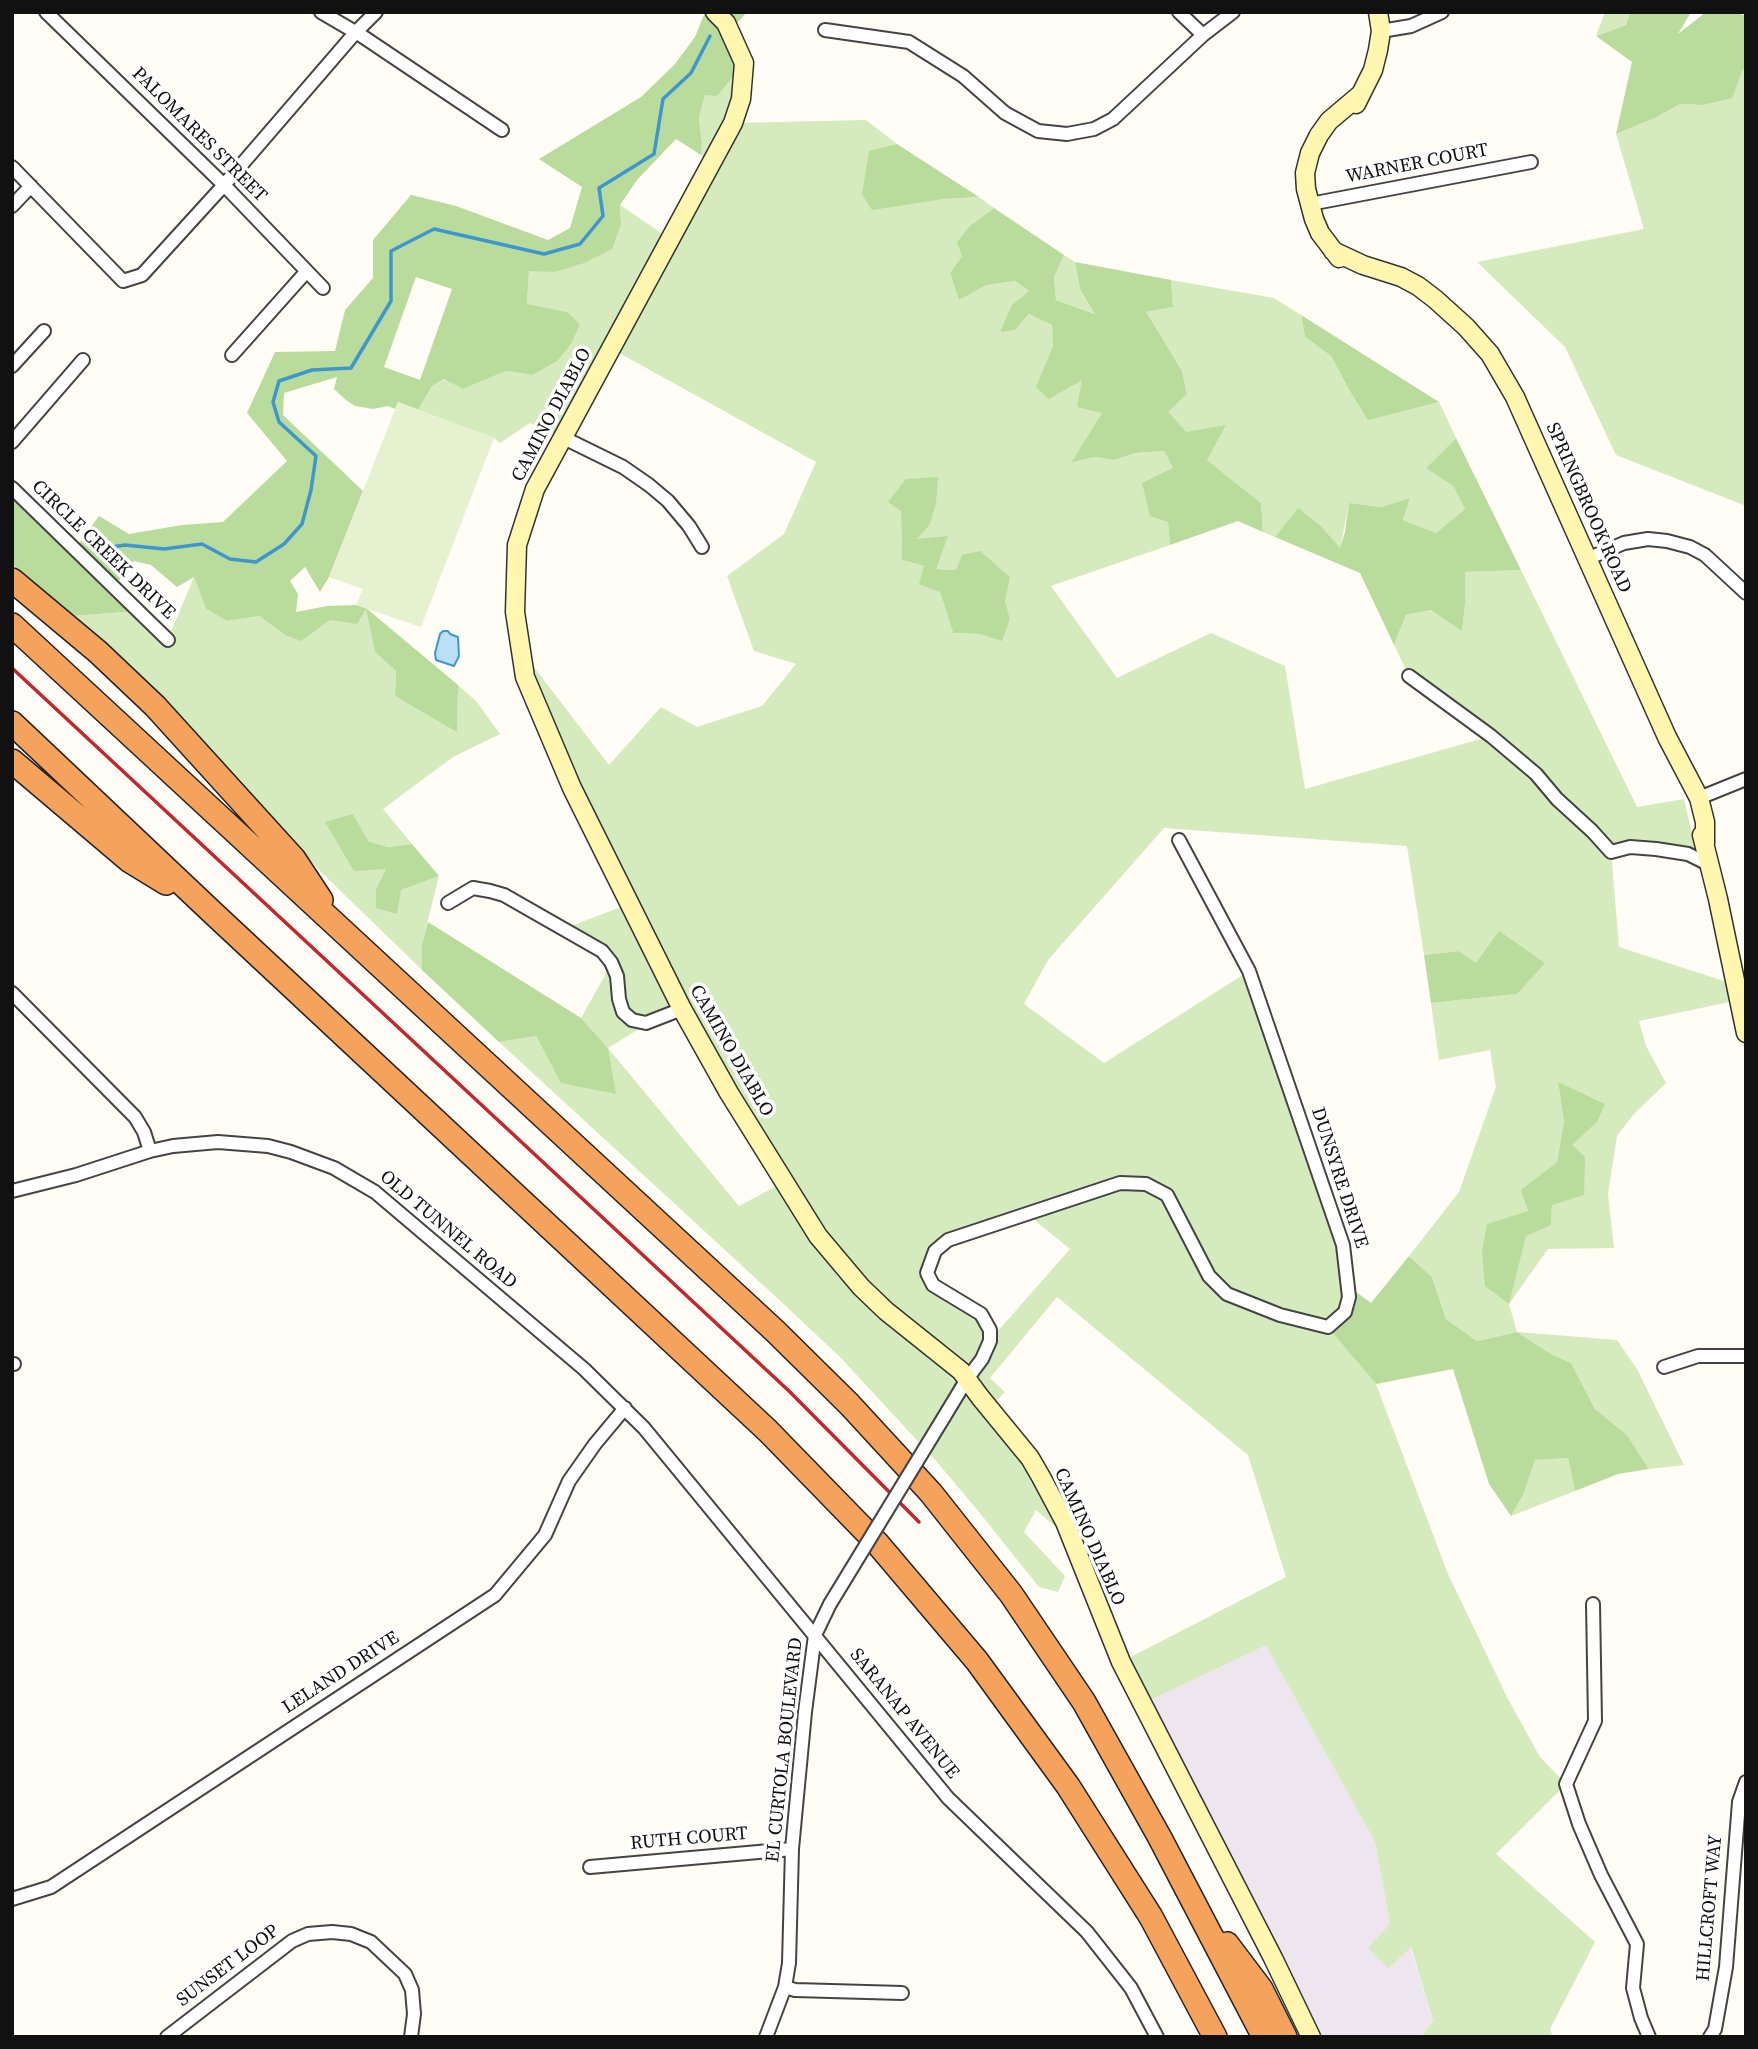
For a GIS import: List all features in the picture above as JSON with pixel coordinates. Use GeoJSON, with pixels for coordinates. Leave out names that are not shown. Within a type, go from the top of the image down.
{"type":"FeatureCollection","features":[{"type":"Feature","properties":{"kind":"highway"},"geometry":{"type":"LineString","coordinates":[[12,580],[117,669],[191,745],[294,859],[340,929]]}},
{"type":"Feature","properties":{"kind":"highway"},"geometry":{"type":"LineString","coordinates":[[12,625],[482,1058],[803,1359],[868,1423],[931,1493],[996,1574],[1056,1658],[1110,1747],[1264,2037]]}},
{"type":"Feature","properties":{"kind":"highway"},"geometry":{"type":"LineString","coordinates":[[12,723],[768,1431],[868,1533],[944,1620],[1031,1733],[1097,1829],[1151,1917],[1215,2037]]}},
{"type":"Feature","properties":{"kind":"highway"},"geometry":{"type":"LineString","coordinates":[[12,761],[130,861],[213,913]]}},
{"type":"Feature","properties":{"kind":"highway"},"geometry":{"type":"LineString","coordinates":[[1196,1907],[1261,1989],[1285,2037]]}},
{"type":"Feature","properties":{"kind":"highway"},"geometry":{"type":"LineString","coordinates":[[1176,1963],[1206,2037]]}},
{"type":"Feature","properties":{"kind":"street","name":"PALOMARES STREET"},"geometry":{"type":"LineString","coordinates":[[46,12],[224,185],[323,288]]}},
{"type":"Feature","properties":{"kind":"street"},"geometry":{"type":"LineString","coordinates":[[321,12],[502,130]]}},
{"type":"Feature","properties":{"kind":"street"},"geometry":{"type":"LineString","coordinates":[[12,167],[123,281],[142,275],[376,12]]}},
{"type":"Feature","properties":{"kind":"street","name":"CAMINO DIABLO"},"geometry":{"type":"LineString","coordinates":[[715,12],[726,23],[744,63],[741,99],[733,123],[535,489],[517,545],[515,612],[525,677],[572,788],[682,1009],[729,1093],[825,1245],[878,1303],[953,1364],[1030,1458],[1055,1503],[1121,1662],[1311,2037]]}},
{"type":"Feature","properties":{"kind":"street"},"geometry":{"type":"LineString","coordinates":[[1180,12],[1203,35]]}},
{"type":"Feature","properties":{"kind":"street"},"geometry":{"type":"LineString","coordinates":[[825,30],[909,42],[963,76],[1005,113],[1038,131],[1067,134],[1094,129],[1113,120],[1203,35],[1233,12]]}},
{"type":"Feature","properties":{"kind":"street"},"geometry":{"type":"LineString","coordinates":[[1378,12],[1381,31],[1418,24],[1442,12]]}},
{"type":"Feature","properties":{"kind":"street","name":"SPRINGBROOK ROAD"},"geometry":{"type":"LineString","coordinates":[[1381,31],[1373,70],[1361,94],[1329,121],[1310,153],[1305,173],[1306,190],[1320,233],[1333,251],[1363,265],[1401,277],[1435,299],[1466,327],[1490,354],[1515,397],[1667,737],[1699,798],[1705,844]]}},
{"type":"Feature","properties":{"kind":"street","name":"WARNER COURT"},"geometry":{"type":"LineString","coordinates":[[1309,201],[1531,162]]}},
{"type":"Feature","properties":{"kind":"street"},"geometry":{"type":"LineString","coordinates":[[12,206],[31,186]]}},
{"type":"Feature","properties":{"kind":"street"},"geometry":{"type":"LineString","coordinates":[[232,355],[306,272]]}},
{"type":"Feature","properties":{"kind":"street"},"geometry":{"type":"LineString","coordinates":[[12,366],[44,331]]}},
{"type":"Feature","properties":{"kind":"street"},"geometry":{"type":"LineString","coordinates":[[12,442],[83,360]]}},
{"type":"Feature","properties":{"kind":"street"},"geometry":{"type":"LineString","coordinates":[[564,438],[622,467],[649,485],[689,526],[702,547]]}},
{"type":"Feature","properties":{"kind":"street","name":"CIRCLE CREEK DRIVE"},"geometry":{"type":"LineString","coordinates":[[12,488],[168,640]]}},
{"type":"Feature","properties":{"kind":"street"},"geometry":{"type":"LineString","coordinates":[[1587,559],[1624,543],[1648,539],[1667,541],[1690,547],[1705,555],[1746,593]]}},
{"type":"Feature","properties":{"kind":"street"},"geometry":{"type":"LineString","coordinates":[[1409,676],[1492,736],[1536,774],[1557,799],[1611,852],[1630,848],[1656,849],[1688,854],[1710,865]]}},
{"type":"Feature","properties":{"kind":"street","name":"SPRINGBROOK ROAD"},"geometry":{"type":"LineString","coordinates":[[1667,737],[1668,753],[1705,844],[1746,1033]]}},
{"type":"Feature","properties":{"kind":"street"},"geometry":{"type":"LineString","coordinates":[[1699,798],[1746,779]]}},
{"type":"Feature","properties":{"kind":"street","name":"DUNSYRE DRIVE"},"geometry":{"type":"LineString","coordinates":[[967,1379],[982,1359],[990,1341],[990,1330],[981,1314],[933,1285],[927,1273],[935,1251],[948,1240],[1120,1182],[1146,1184],[1167,1195],[1209,1276],[1227,1294],[1280,1315],[1328,1327],[1345,1312],[1349,1297],[1343,1245],[1253,984],[1179,840]]}},
{"type":"Feature","properties":{"kind":"street"},"geometry":{"type":"LineString","coordinates":[[448,903],[473,888],[504,895],[601,951],[611,962],[617,976],[623,1012],[632,1020],[646,1023],[682,1009]]}},
{"type":"Feature","properties":{"kind":"street"},"geometry":{"type":"LineString","coordinates":[[12,993],[135,1117],[150,1151]]}},
{"type":"Feature","properties":{"kind":"street","name":"OLD TUNNEL ROAD"},"geometry":{"type":"LineString","coordinates":[[12,1191],[76,1175],[150,1151],[196,1143],[256,1145],[313,1159],[355,1179],[403,1214],[584,1369],[625,1408]]}},
{"type":"Feature","properties":{"kind":"street"},"geometry":{"type":"LineString","coordinates":[[1664,1367],[1698,1356],[1746,1356]]}},
{"type":"Feature","properties":{"kind":"street","name":"EL CURTOLA BOULEVARD"},"geometry":{"type":"LineString","coordinates":[[766,2037],[785,1987],[789,1964],[792,1849],[815,1634],[830,1604],[967,1379]]}},
{"type":"Feature","properties":{"kind":"street","name":"SARANAP AVENUE"},"geometry":{"type":"LineString","coordinates":[[625,1408],[660,1446],[948,1798],[1087,1932],[1131,1989],[1157,2037]]}},
{"type":"Feature","properties":{"kind":"street","name":"LELAND DRIVE"},"geometry":{"type":"LineString","coordinates":[[12,1899],[51,1887],[495,1595],[545,1535],[569,1481],[625,1408]]}},
{"type":"Feature","properties":{"kind":"street"},"geometry":{"type":"LineString","coordinates":[[1593,1604],[1595,1721],[1566,1784],[1579,1824],[1601,1875],[1637,1944],[1633,1988],[1649,2037]]}},
{"type":"Feature","properties":{"kind":"street","name":"HILLCROFT WAY"},"geometry":{"type":"LineString","coordinates":[[1710,2037],[1715,2029],[1726,1967],[1739,1802],[1746,1782]]}},
{"type":"Feature","properties":{"kind":"street","name":"RUTH COURT"},"geometry":{"type":"LineString","coordinates":[[590,1867],[792,1849]]}},
{"type":"Feature","properties":{"kind":"street","name":"SUNSET LOOP"},"geometry":{"type":"LineString","coordinates":[[167,2037],[292,1941],[309,1934],[332,1932],[351,1934],[371,1942],[405,1974],[412,1990],[414,2014],[411,2037]]}},
{"type":"Feature","properties":{"kind":"street"},"geometry":{"type":"LineString","coordinates":[[785,1987],[795,1990],[902,1993]]}},
{"type":"Feature","properties":{"kind":"shaded area"},"geometry":{"type":"Polygon","coordinates":[[[1266,1644],[1375,1842],[1390,1924],[1410,1946],[1433,2020],[1421,2037],[1311,2037],[1142,1704],[1266,1644]]]}},
{"type":"Feature","properties":{"kind":"green space"},"geometry":{"type":"Polygon","coordinates":[[[705,12],[747,12],[730,31],[744,63],[717,96],[705,95],[699,118],[701,155],[676,139],[637,180],[620,205],[621,224],[612,249],[584,263],[555,272],[529,271],[527,304],[567,312],[580,324],[571,344],[557,361],[532,375],[506,371],[463,389],[444,379],[432,386],[418,410],[398,402],[395,409],[388,406],[373,409],[355,406],[334,389],[337,377],[284,393],[283,415],[363,491],[329,577],[320,592],[305,567],[290,581],[298,594],[296,612],[327,606],[356,605],[366,608],[458,685],[457,732],[395,696],[396,671],[375,652],[366,609],[357,624],[330,620],[301,641],[285,635],[259,616],[227,621],[206,609],[194,577],[177,587],[151,565],[134,561],[114,587],[138,611],[72,616],[12,564],[12,488],[75,549],[99,516],[129,534],[182,525],[223,522],[287,461],[247,413],[275,352],[335,351],[345,310],[373,278],[373,240],[411,195],[456,206],[548,240],[570,228],[582,187],[539,159],[641,97],[675,64],[695,37],[705,12]],[[416,277],[384,367],[420,380],[452,289],[416,277]]]}},
{"type":"Feature","properties":{"kind":"green space"},"geometry":{"type":"Polygon","coordinates":[[[1605,12],[1630,12],[1626,25],[1596,36],[1605,12]]]}},
{"type":"Feature","properties":{"kind":"green space"},"geometry":{"type":"Polygon","coordinates":[[[1630,12],[1691,12],[1678,34],[1706,12],[1736,12],[1746,16],[1746,72],[1743,69],[1732,98],[1702,105],[1680,104],[1616,134],[1632,62],[1596,36],[1626,25],[1630,12]]]}},
{"type":"Feature","properties":{"kind":"green space"},"geometry":{"type":"Polygon","coordinates":[[[744,63],[733,123],[866,120],[897,144],[869,152],[943,199],[979,197],[994,208],[971,225],[962,256],[950,273],[959,300],[987,285],[1015,281],[1030,292],[1015,330],[1029,314],[1052,325],[1053,346],[1048,363],[1082,380],[1103,413],[1071,463],[1094,457],[1114,460],[1135,453],[1164,451],[1173,468],[1168,522],[1170,545],[1051,586],[1117,678],[1211,633],[1285,666],[1305,789],[1491,736],[1409,676],[1394,645],[1406,615],[1429,610],[1462,630],[1465,604],[1464,572],[1521,570],[1637,807],[1684,799],[1697,856],[1611,852],[1619,947],[1736,985],[1739,1000],[1639,1021],[1646,1046],[1666,1083],[1633,1115],[1617,1136],[1608,1194],[1614,1248],[1548,1249],[1509,1304],[1517,1332],[1477,1341],[1446,1319],[1432,1277],[1409,1256],[1459,1192],[1496,1087],[1490,1050],[1439,1060],[1431,1003],[1517,994],[1458,951],[1424,955],[1407,846],[1164,828],[1048,960],[1024,1004],[1104,1063],[1249,971],[1343,1245],[1349,1297],[1329,1327],[1376,1384],[1448,1574],[1508,1699],[1540,1757],[1566,1784],[1496,1854],[1595,1942],[1550,2029],[1553,2037],[1421,2037],[1433,2020],[1411,1947],[1388,1968],[1368,1948],[1390,1924],[1375,1842],[1266,1645],[1142,1704],[1121,1662],[1286,1577],[1248,1455],[1057,1297],[990,1378],[1005,1392],[990,1408],[1073,1542],[1036,1510],[1024,1532],[1065,1576],[1058,1592],[1039,1587],[937,1462],[841,1358],[499,1042],[536,1036],[561,1082],[608,1048],[581,1018],[609,968],[601,951],[563,929],[629,904],[520,649],[609,765],[661,707],[697,727],[762,706],[796,664],[754,651],[727,576],[784,534],[816,462],[612,349],[564,438],[530,423],[500,443],[494,438],[418,410],[432,386],[445,379],[463,389],[506,371],[532,375],[567,312],[527,305],[529,271],[621,224],[620,205],[670,239],[712,162],[701,155],[699,118],[705,95],[744,63]],[[901,511],[902,560],[924,566],[940,592],[953,633],[980,634],[1010,618],[1005,601],[956,570],[936,569],[916,540],[901,511]],[[681,1009],[608,1048],[739,1206],[784,1182],[681,1009]],[[1558,1082],[1564,1121],[1557,1162],[1522,1190],[1528,1211],[1509,1303],[1526,1235],[1551,1225],[1552,1205],[1571,1145],[1597,1122],[1558,1082]],[[1027,1214],[948,1240],[927,1273],[980,1314],[990,1340],[1070,1249],[1027,1214]]]}},
{"type":"Feature","properties":{"kind":"green space"},"geometry":{"type":"Polygon","coordinates":[[[1743,69],[1746,72],[1746,506],[1616,455],[1565,347],[1477,262],[1644,229],[1616,134],[1680,104],[1702,105],[1743,69]]]}},
{"type":"Feature","properties":{"kind":"green space"},"geometry":{"type":"Polygon","coordinates":[[[897,144],[979,197],[943,199],[872,210],[862,194],[869,151],[897,144]]]}},
{"type":"Feature","properties":{"kind":"green space"},"geometry":{"type":"Polygon","coordinates":[[[994,208],[1064,255],[1054,277],[1056,300],[1095,314],[1080,289],[1075,262],[1171,280],[1173,307],[1146,312],[1182,371],[1187,394],[1168,412],[1186,432],[1226,425],[1207,460],[1261,503],[1263,532],[1238,521],[1170,545],[1168,522],[1150,516],[1142,483],[1173,468],[1164,451],[1135,453],[1114,460],[1094,457],[1071,463],[1102,413],[1077,407],[1082,380],[1049,399],[1036,387],[1053,346],[1052,325],[1029,314],[1015,330],[1000,332],[1012,305],[1029,291],[1015,281],[987,285],[959,300],[950,273],[962,256],[957,242],[971,225],[994,208]]]}},
{"type":"Feature","properties":{"kind":"green space"},"geometry":{"type":"Polygon","coordinates":[[[1064,255],[1075,262],[1080,289],[1096,314],[1056,300],[1054,277],[1064,255]]]}},
{"type":"Feature","properties":{"kind":"green space"},"geometry":{"type":"Polygon","coordinates":[[[1171,280],[1274,298],[1301,315],[1305,337],[1331,356],[1368,419],[1439,402],[1456,438],[1426,468],[1453,486],[1465,509],[1436,533],[1403,520],[1410,498],[1381,507],[1349,503],[1340,549],[1321,526],[1298,509],[1275,537],[1263,532],[1261,503],[1207,460],[1167,412],[1187,394],[1182,371],[1145,312],[1173,307],[1171,280]]]}},
{"type":"Feature","properties":{"kind":"green space"},"geometry":{"type":"Polygon","coordinates":[[[1301,315],[1439,402],[1368,420],[1331,356],[1305,337],[1301,315]]]}},
{"type":"Feature","properties":{"kind":"green space"},"geometry":{"type":"Polygon","coordinates":[[[398,402],[494,438],[421,627],[356,605],[363,589],[329,577],[398,402]]]}},
{"type":"Feature","properties":{"kind":"green space"},"geometry":{"type":"Polygon","coordinates":[[[1456,438],[1521,570],[1465,572],[1462,631],[1430,610],[1406,615],[1394,645],[1360,573],[1275,537],[1298,508],[1321,526],[1340,548],[1349,503],[1381,507],[1410,498],[1403,520],[1436,533],[1465,509],[1453,486],[1426,468],[1456,438]]]}},
{"type":"Feature","properties":{"kind":"green space"},"geometry":{"type":"Polygon","coordinates":[[[938,477],[936,503],[930,524],[917,539],[948,536],[936,569],[956,570],[962,555],[980,551],[1010,577],[1005,601],[1010,618],[1002,641],[980,634],[953,633],[940,592],[919,584],[924,566],[902,560],[901,511],[888,502],[906,479],[938,477]]]}},
{"type":"Feature","properties":{"kind":"green space"},"geometry":{"type":"Polygon","coordinates":[[[194,577],[206,609],[227,621],[259,616],[285,635],[366,608],[375,652],[396,671],[395,696],[457,731],[458,685],[477,702],[500,734],[453,757],[383,809],[412,844],[388,847],[325,822],[386,869],[376,889],[401,890],[439,876],[422,944],[422,970],[321,872],[160,695],[120,656],[72,616],[138,611],[168,639],[194,577]]]}},
{"type":"Feature","properties":{"kind":"green space"},"geometry":{"type":"Polygon","coordinates":[[[353,814],[368,841],[388,847],[412,844],[439,876],[401,890],[397,914],[376,908],[376,889],[386,869],[354,871],[325,822],[353,814]]]}},
{"type":"Feature","properties":{"kind":"green space"},"geometry":{"type":"Polygon","coordinates":[[[428,922],[581,1018],[608,1048],[616,1094],[561,1083],[536,1036],[499,1042],[422,970],[422,944],[428,922]]]}},
{"type":"Feature","properties":{"kind":"green space"},"geometry":{"type":"Polygon","coordinates":[[[1499,931],[1545,963],[1517,994],[1431,1003],[1424,955],[1458,951],[1476,963],[1499,931]]]}},
{"type":"Feature","properties":{"kind":"green space"},"geometry":{"type":"Polygon","coordinates":[[[1558,1082],[1605,1104],[1597,1122],[1572,1145],[1585,1157],[1584,1195],[1552,1205],[1551,1225],[1526,1236],[1509,1304],[1485,1286],[1482,1252],[1487,1224],[1528,1211],[1521,1190],[1557,1162],[1564,1121],[1558,1082]]]}},
{"type":"Feature","properties":{"kind":"green space"},"geometry":{"type":"Polygon","coordinates":[[[1409,1256],[1432,1277],[1446,1319],[1477,1341],[1517,1332],[1551,1354],[1571,1363],[1595,1409],[1627,1435],[1649,1469],[1618,1474],[1575,1491],[1568,1458],[1535,1460],[1523,1495],[1511,1516],[1489,1484],[1453,1369],[1376,1384],[1328,1327],[1345,1312],[1348,1286],[1371,1303],[1409,1256]]]}},
{"type":"Feature","properties":{"kind":"green space"},"geometry":{"type":"Polygon","coordinates":[[[1517,1332],[1617,1340],[1637,1369],[1684,1465],[1649,1469],[1627,1435],[1595,1409],[1571,1363],[1551,1354],[1517,1332]]]}},
{"type":"Feature","properties":{"kind":"green space"},"geometry":{"type":"Polygon","coordinates":[[[1568,1458],[1575,1491],[1511,1516],[1523,1495],[1534,1460],[1568,1458]]]}},
{"type":"Feature","properties":{"kind":"water"},"geometry":{"type":"Polygon","coordinates":[[[443,631],[458,637],[459,656],[454,666],[436,660],[435,653],[443,631]]]}},
{"type":"Feature","properties":{"kind":"waterway"},"geometry":{"type":"LineString","coordinates":[[105,548],[125,545],[164,549],[202,544],[230,559],[256,562],[284,544],[302,524],[316,456],[279,422],[273,402],[279,381],[312,370],[351,368],[391,301],[391,251],[434,229],[544,254],[580,244],[603,216],[599,188],[654,154],[663,99],[691,73],[710,36]]}},
{"type":"Feature","properties":{"kind":"railway"},"geometry":{"type":"LineString","coordinates":[[12,668],[789,1391],[919,1522]]}}]}
